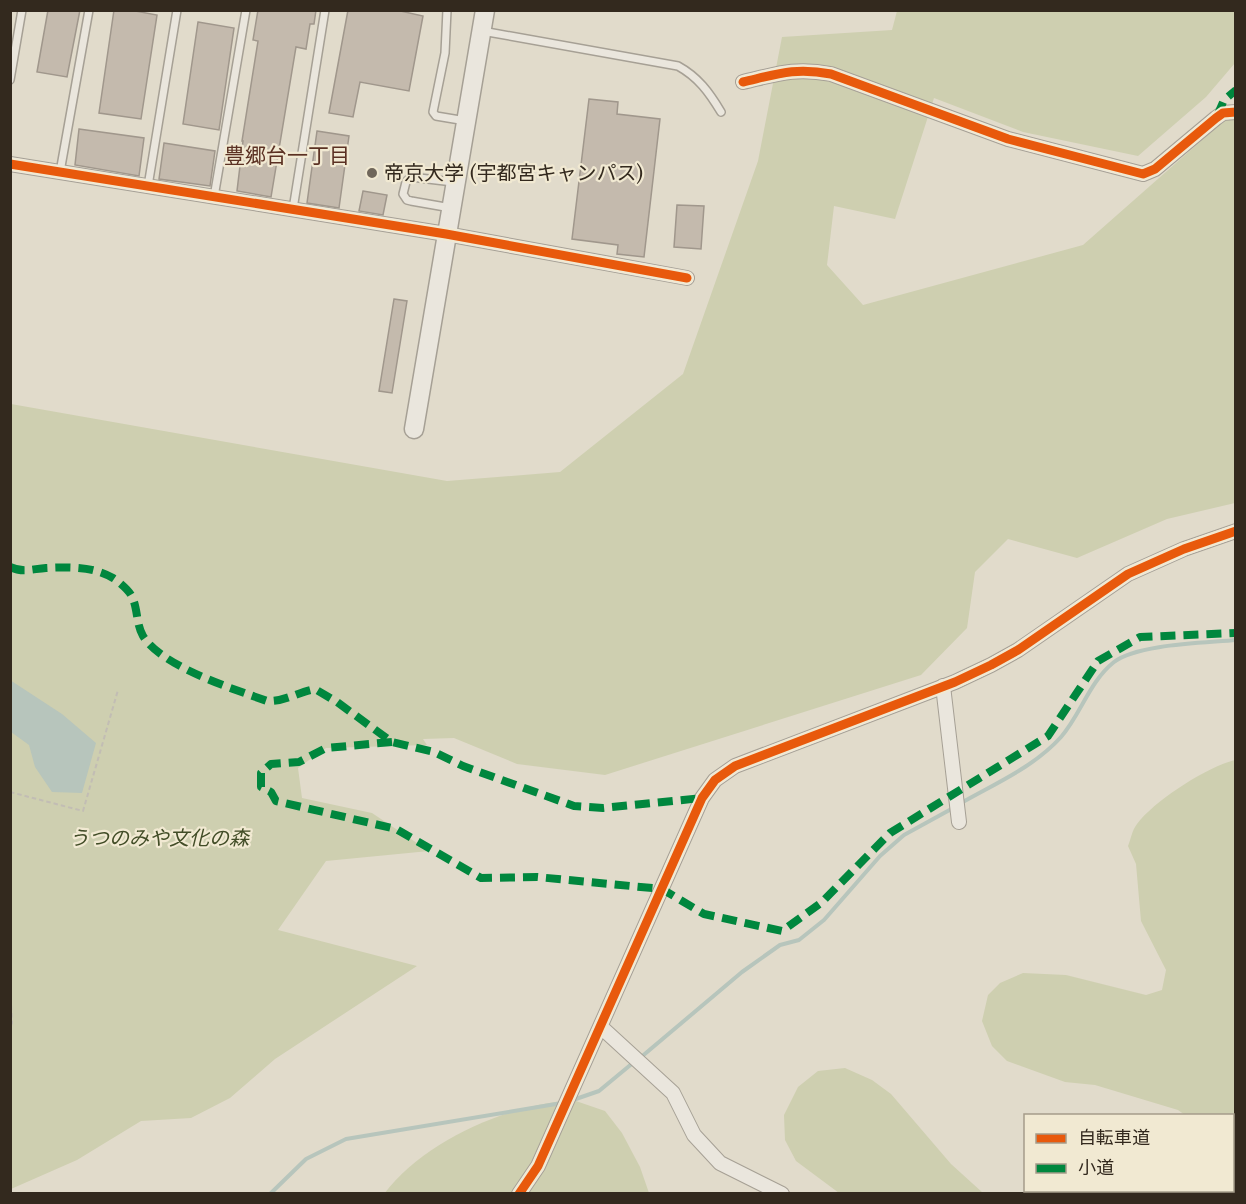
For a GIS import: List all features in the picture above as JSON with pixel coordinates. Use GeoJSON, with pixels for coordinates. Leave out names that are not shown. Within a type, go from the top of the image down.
{"type":"FeatureCollection","features":[{"type":"Feature","properties":{"kind":"street"},"geometry":{"type":"LineString","coordinates":[[414,429],[485,10]]}},
{"type":"Feature","properties":{"kind":"street"},"geometry":{"type":"LineString","coordinates":[[743,82],[794,70],[831,74],[1008,139],[1143,174],[1155,169],[1223,113],[1236,112]]}},
{"type":"Feature","properties":{"kind":"street"},"geometry":{"type":"LineString","coordinates":[[10,164],[446,234],[687,278]]}},
{"type":"Feature","properties":{"kind":"street"},"geometry":{"type":"LineString","coordinates":[[519,1194],[538,1166],[702,798],[715,780],[735,766],[991,666],[1128,574],[1184,549],[1236,531]]}},
{"type":"Feature","properties":{"kind":"street"},"geometry":{"type":"LineString","coordinates":[[943,686],[959,822]]}},
{"type":"Feature","properties":{"kind":"street"},"geometry":{"type":"LineString","coordinates":[[601,1027],[673,1093],[694,1135],[720,1163],[782,1194]]}},
{"type":"Feature","properties":{"kind":"lane"},"geometry":{"type":"LineString","coordinates":[[10,80],[22,10]]}},
{"type":"Feature","properties":{"kind":"lane"},"geometry":{"type":"LineString","coordinates":[[60,172],[88,10]]}},
{"type":"Feature","properties":{"kind":"lane"},"geometry":{"type":"LineString","coordinates":[[148,186],[177,10]]}},
{"type":"Feature","properties":{"kind":"lane"},"geometry":{"type":"LineString","coordinates":[[214,197],[246,10]]}},
{"type":"Feature","properties":{"kind":"lane"},"geometry":{"type":"LineString","coordinates":[[293,209],[325,10]]}},
{"type":"Feature","properties":{"kind":"lane"},"geometry":{"type":"LineString","coordinates":[[447,10],[445,53],[433,112],[436,116],[466,121]]}},
{"type":"Feature","properties":{"kind":"lane"},"geometry":{"type":"LineString","coordinates":[[482,31],[678,66],[691,73],[708,90],[721,112]]}},
{"type":"Feature","properties":{"kind":"lane"},"geometry":{"type":"LineString","coordinates":[[451,208],[407,200],[403,194],[406,182],[411,177],[456,183]]}},
{"type":"Feature","properties":{"kind":"path"},"geometry":{"type":"LineString","coordinates":[[10,792],[83,811],[118,690]]}},
{"type":"Feature","properties":{"kind":"path"},"geometry":{"type":"LineString","coordinates":[[10,983],[12,1023],[10,1028]]}},
{"type":"Feature","properties":{"kind":"green space","name":"うつのみや文化の森"},"geometry":{"type":"Polygon","coordinates":[[[897,11],[1235,11],[1235,63],[1206,97],[1138,156],[1023,132],[934,98],[895,219],[834,206],[827,265],[863,305],[1083,245],[1235,111],[1235,503],[1167,519],[1077,558],[1008,539],[975,572],[967,628],[921,675],[605,775],[517,764],[454,738],[423,739],[427,745],[326,748],[298,768],[302,798],[372,813],[429,851],[326,861],[278,930],[417,966],[275,1059],[230,1098],[191,1118],[141,1121],[77,1160],[11,1189],[11,404],[447,481],[560,472],[683,374],[758,161],[782,37],[892,30],[897,11]]]}},
{"type":"Feature","properties":{"kind":"green space"},"geometry":{"type":"Polygon","coordinates":[[[1235,760],[1235,1193],[1198,1193],[1234,1192],[1234,1114],[1184,1114],[1178,1110],[1095,1085],[1065,1082],[1007,1061],[992,1046],[982,1021],[988,995],[1000,983],[1023,973],[1066,975],[1146,995],[1162,990],[1166,970],[1141,921],[1136,864],[1128,846],[1135,826],[1156,805],[1196,777],[1235,760]]]}},
{"type":"Feature","properties":{"kind":"green space"},"geometry":{"type":"Polygon","coordinates":[[[845,1068],[872,1080],[891,1094],[951,1164],[983,1193],[839,1193],[796,1161],[785,1140],[784,1115],[798,1087],[818,1071],[845,1068]]]}},
{"type":"Feature","properties":{"kind":"green space"},"geometry":{"type":"Polygon","coordinates":[[[573,1100],[605,1111],[622,1133],[640,1167],[649,1193],[384,1194],[422,1157],[469,1129],[521,1109],[573,1100]]]}},
{"type":"Feature","properties":{"kind":"shaded area"},"geometry":{"type":"Polygon","coordinates":[[[10,680],[62,714],[96,743],[82,793],[52,792],[35,767],[29,745],[11,732],[10,680]]]}},
{"type":"Feature","properties":{"kind":"building"},"geometry":{"type":"Polygon","coordinates":[[[48,10],[80,10],[67,77],[37,72],[48,10]]]}},
{"type":"Feature","properties":{"kind":"building"},"geometry":{"type":"Polygon","coordinates":[[[114,10],[130,10],[157,15],[141,119],[99,113],[114,10]]]}},
{"type":"Feature","properties":{"kind":"building"},"geometry":{"type":"Polygon","coordinates":[[[258,10],[316,10],[314,24],[310,24],[306,49],[296,47],[271,197],[237,191],[242,141],[258,41],[253,40],[258,10]]]}},
{"type":"Feature","properties":{"kind":"building"},"geometry":{"type":"Polygon","coordinates":[[[348,10],[396,10],[423,16],[409,91],[360,82],[353,117],[329,113],[348,10]]]}},
{"type":"Feature","properties":{"kind":"building"},"geometry":{"type":"Polygon","coordinates":[[[198,22],[234,28],[219,130],[183,124],[198,22]]]}},
{"type":"Feature","properties":{"kind":"building"},"geometry":{"type":"Polygon","coordinates":[[[589,99],[618,102],[617,114],[660,119],[644,257],[617,254],[618,245],[572,239],[589,99]]]}},
{"type":"Feature","properties":{"kind":"building"},"geometry":{"type":"Polygon","coordinates":[[[79,129],[144,138],[139,176],[75,165],[79,129]]]}},
{"type":"Feature","properties":{"kind":"building"},"geometry":{"type":"Polygon","coordinates":[[[317,131],[349,136],[339,208],[307,203],[317,131]]]}},
{"type":"Feature","properties":{"kind":"building"},"geometry":{"type":"Polygon","coordinates":[[[164,143],[215,151],[210,186],[159,179],[164,143]]]}},
{"type":"Feature","properties":{"kind":"building"},"geometry":{"type":"Polygon","coordinates":[[[363,191],[387,195],[383,215],[359,211],[363,191]]]}},
{"type":"Feature","properties":{"kind":"building"},"geometry":{"type":"Polygon","coordinates":[[[677,205],[704,206],[701,249],[674,247],[677,205]]]}},
{"type":"Feature","properties":{"kind":"building"},"geometry":{"type":"Polygon","coordinates":[[[394,299],[407,301],[392,393],[379,391],[394,299]]]}},
{"type":"Feature","properties":{"kind":"waterway"},"geometry":{"type":"LineString","coordinates":[[961,803],[1014,774],[1050,748],[1068,728],[1098,679],[1114,662],[1138,651],[1236,640]]}},
{"type":"Feature","properties":{"kind":"waterway"},"geometry":{"type":"LineString","coordinates":[[640,1058],[742,972],[780,945],[799,940],[824,920],[880,856],[904,835],[955,807]]}},
{"type":"Feature","properties":{"kind":"waterway"},"geometry":{"type":"LineString","coordinates":[[570,1101],[599,1091],[634,1062]]}},
{"type":"Feature","properties":{"kind":"waterway"},"geometry":{"type":"LineString","coordinates":[[270,1194],[306,1159],[346,1139],[562,1103]]}},
{"type":"Feature","properties":{"kind":"marked path"},"geometry":{"type":"LineString","coordinates":[[1217,116],[1224,100],[1236,90]]}},
{"type":"Feature","properties":{"kind":"marked path"},"geometry":{"type":"LineString","coordinates":[[10,567],[23,570],[80,568],[105,574],[118,581],[131,595],[139,627],[152,647],[166,658],[200,676],[267,701],[279,700],[315,689],[392,742],[434,752],[463,766],[574,806],[603,808],[702,798]]}},
{"type":"Feature","properties":{"kind":"marked path"},"geometry":{"type":"LineString","coordinates":[[392,742],[326,748],[299,762],[271,764],[261,773],[261,787],[271,792],[276,801],[396,829],[481,878],[537,877],[662,889],[704,914],[782,931],[821,903],[890,833],[1048,736],[1098,661],[1140,637],[1236,633]]}},
{"type":"Feature","properties":{"kind":"cycle path"},"geometry":{"type":"LineString","coordinates":[[743,82],[796,71],[831,74],[1008,139],[1143,174],[1155,169],[1223,113],[1236,112]]}},
{"type":"Feature","properties":{"kind":"cycle path"},"geometry":{"type":"LineString","coordinates":[[10,164],[446,234],[687,278]]}},
{"type":"Feature","properties":{"kind":"cycle path"},"geometry":{"type":"LineString","coordinates":[[519,1194],[538,1166],[702,798],[715,780],[735,766],[955,682],[991,665],[1018,650],[1128,574],[1184,549],[1236,531]]}},
{"type":"Feature","properties":{"kind":"place","name":"帝京大学 (宇都宮キャンパス)"},"geometry":{"type":"Point","coordinates":[372,173]}},
{"type":"Feature","properties":{"kind":"district","name":"豊郷台一丁目"},"geometry":{"type":"Point","coordinates":[287,156]}}]}
